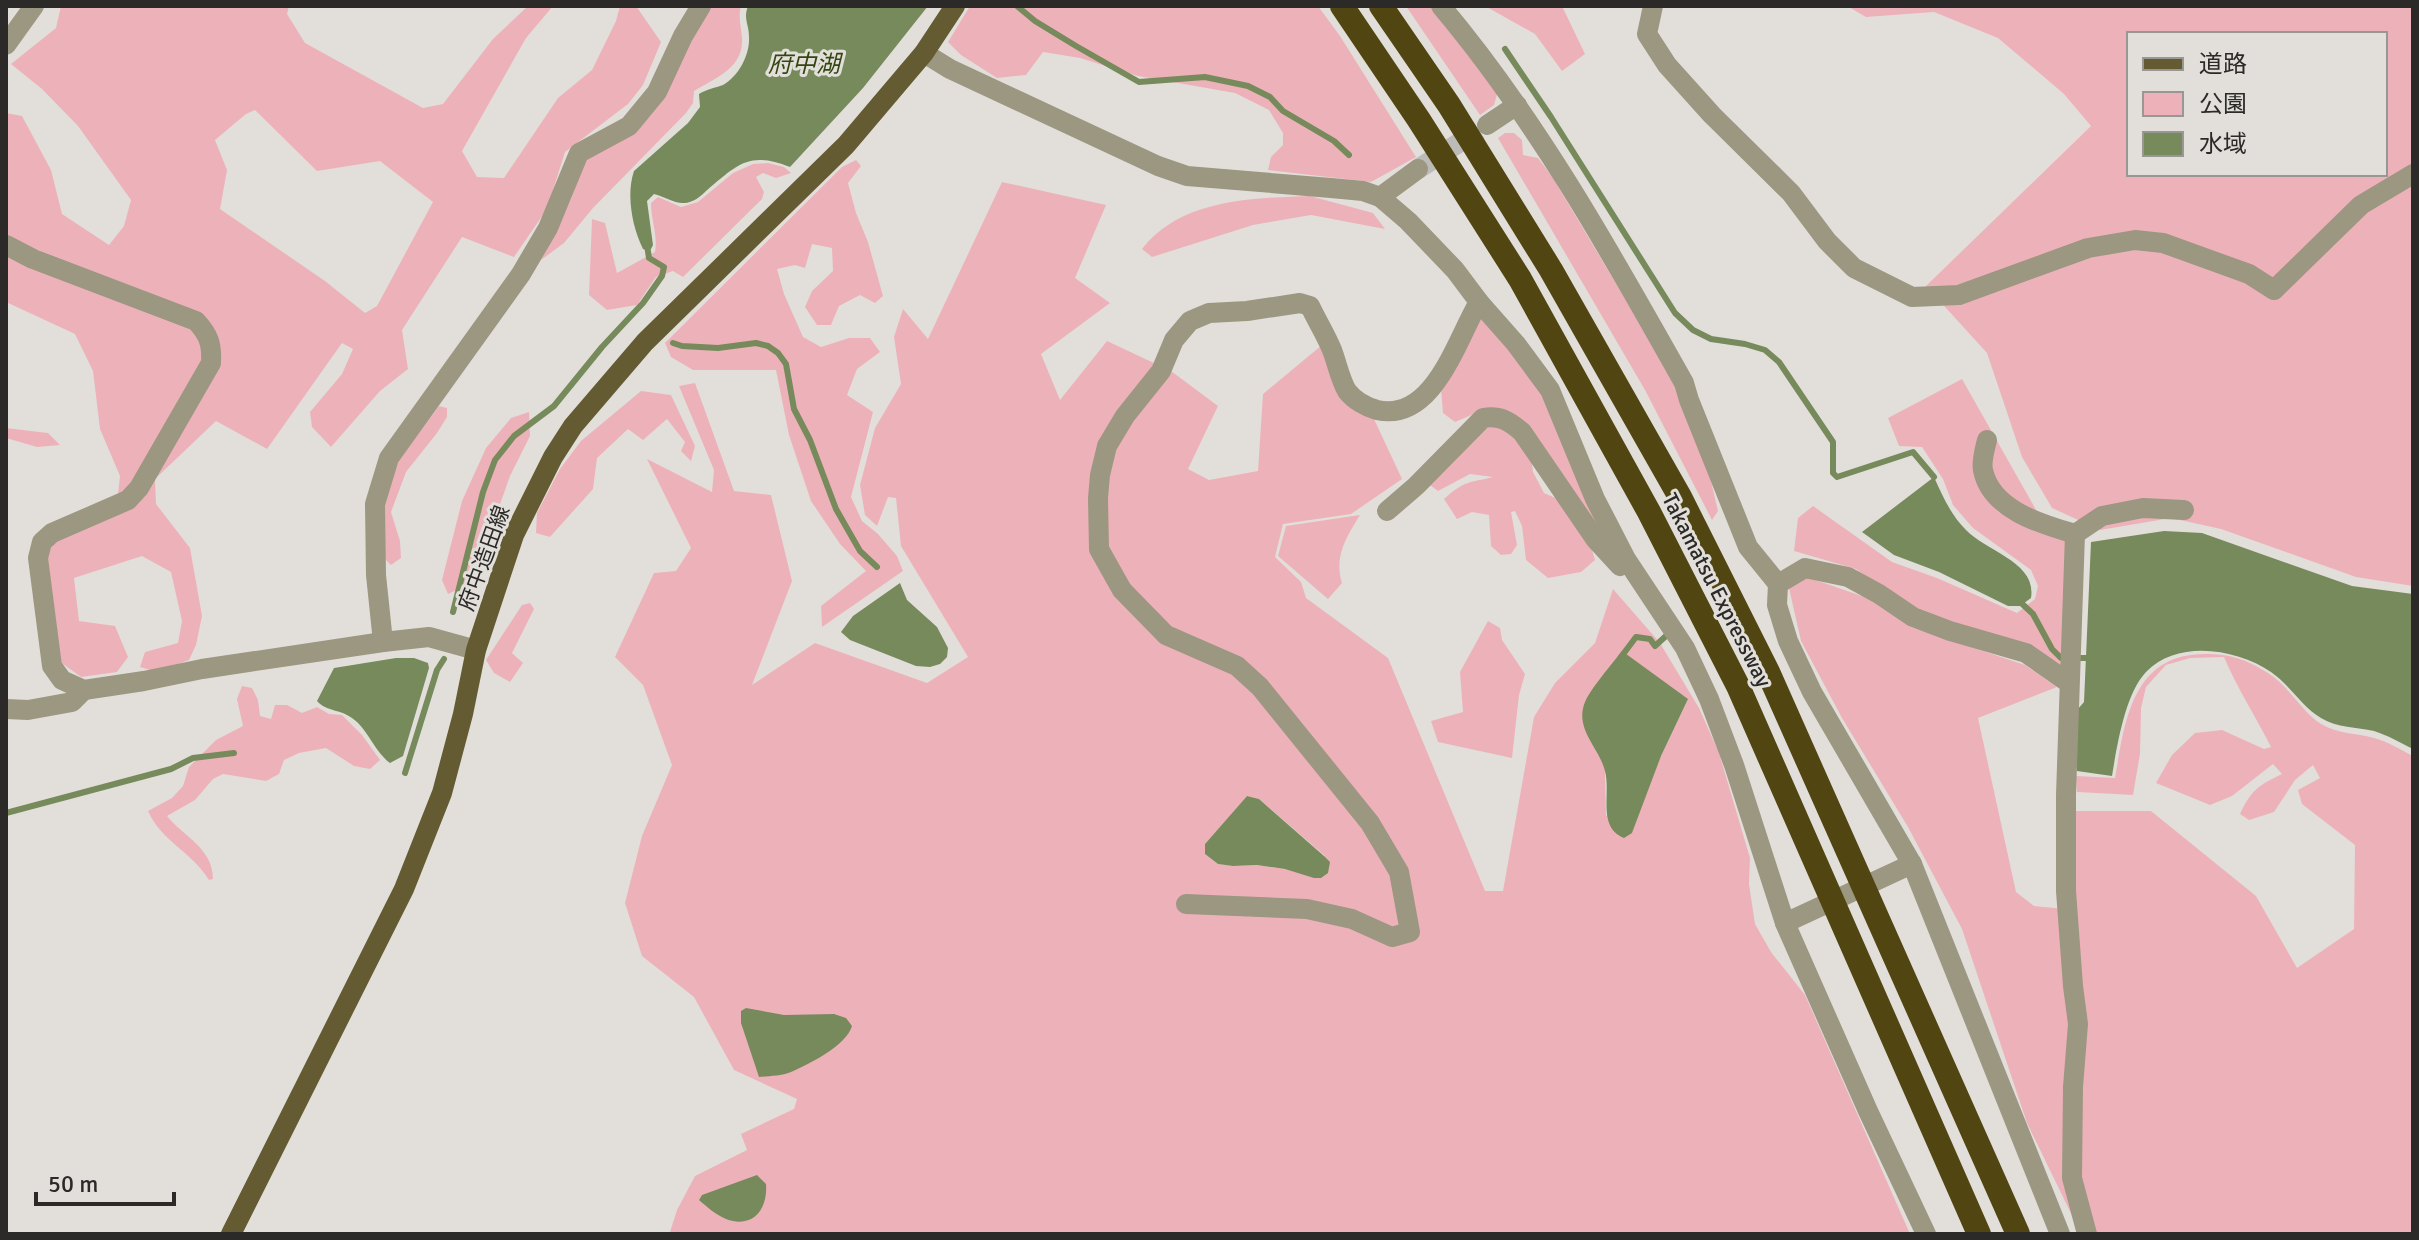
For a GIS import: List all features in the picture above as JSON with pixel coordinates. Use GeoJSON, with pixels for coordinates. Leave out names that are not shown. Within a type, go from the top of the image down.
{"type":"FeatureCollection","features":[{"type":"Feature","properties":{"kind":"highway","name":"Takamatsu Expressway"},"geometry":{"type":"LineString","coordinates":[[1342,6],[1520,279],[1649,512],[1738,686],[1979,1234]]}},
{"type":"Feature","properties":{"kind":"highway","name":"Takamatsu Expressway"},"geometry":{"type":"LineString","coordinates":[[1381,6],[1449,105],[1551,270],[1680,497],[1768,672],[2018,1234]]}},
{"type":"Feature","properties":{"kind":"main road","name":"府中造田線"},"geometry":{"type":"LineString","coordinates":[[231,1234],[404,889],[442,793],[476,650],[514,535],[553,457],[573,426],[645,342],[846,145],[924,53],[955,6]]}},
{"type":"Feature","properties":{"kind":"street"},"geometry":{"type":"LineString","coordinates":[[6,45],[34,6]]}},
{"type":"Feature","properties":{"kind":"street"},"geometry":{"type":"LineString","coordinates":[[383,642],[376,575],[375,504],[389,458],[521,274],[548,228],[579,153],[629,126],[657,92],[701,6]]}},
{"type":"Feature","properties":{"kind":"street"},"geometry":{"type":"LineString","coordinates":[[1441,6],[1517,105],[1594,227],[1684,383],[1748,547],[1778,584],[1777,605],[1788,641],[1904,868],[2060,1234]]}},
{"type":"Feature","properties":{"kind":"street"},"geometry":{"type":"LineString","coordinates":[[1653,6],[1647,34],[1667,65],[1712,115],[1791,193],[1827,241],[1854,268],[1912,297],[1959,295],[2088,248],[2135,240],[2178,248],[2249,274],[2274,290],[2361,205],[2413,174]]}},
{"type":"Feature","properties":{"kind":"street"},"geometry":{"type":"LineString","coordinates":[[924,53],[950,69],[1093,136],[1187,176],[1363,191],[1380,197],[1455,270],[1550,390],[1595,499],[1628,562],[1685,648],[1709,699],[1790,920],[1868,1111],[1926,1234]]}},
{"type":"Feature","properties":{"kind":"street"},"geometry":{"type":"LineString","coordinates":[[1487,125],[1517,105]]}},
{"type":"Feature","properties":{"kind":"street"},"geometry":{"type":"LineString","coordinates":[[1380,197],[1418,169]]}},
{"type":"Feature","properties":{"kind":"street"},"geometry":{"type":"LineString","coordinates":[[6,245],[33,259],[196,321],[207,333],[212,346],[211,363],[139,488],[128,500],[52,533],[42,542],[38,558],[52,666],[62,680],[84,690],[202,669],[429,637],[476,650]]}},
{"type":"Feature","properties":{"kind":"street"},"geometry":{"type":"LineString","coordinates":[[1186,904],[1307,909],[1352,919],[1392,937],[1410,932],[1399,872],[1370,823],[1260,687],[1237,666],[1166,635],[1122,590],[1099,549],[1098,498],[1107,446],[1125,416],[1161,371],[1174,340],[1190,321],[1209,313],[1300,303],[1310,306],[1331,348],[1347,391],[1365,406],[1382,411],[1414,404],[1439,378],[1479,302]]}},
{"type":"Feature","properties":{"kind":"street"},"geometry":{"type":"LineString","coordinates":[[1387,511],[1483,418],[1495,416],[1509,420],[1522,432],[1596,540],[1620,566],[1628,562]]}},
{"type":"Feature","properties":{"kind":"street"},"geometry":{"type":"LineString","coordinates":[[1987,440],[1982,467],[1989,489],[2011,508],[2035,522],[2075,534]]}},
{"type":"Feature","properties":{"kind":"street"},"geometry":{"type":"LineString","coordinates":[[2075,534],[2102,516],[2143,508],[2184,510]]}},
{"type":"Feature","properties":{"kind":"street"},"geometry":{"type":"LineString","coordinates":[[2075,534],[2066,795],[2066,891],[2078,1024],[2073,1087],[2072,1178],[2087,1234]]}},
{"type":"Feature","properties":{"kind":"street"},"geometry":{"type":"LineString","coordinates":[[1778,584],[1805,568],[1848,577],[1913,617],[2026,653],[2069,683]]}},
{"type":"Feature","properties":{"kind":"street"},"geometry":{"type":"LineString","coordinates":[[6,709],[28,710],[72,702],[84,690]]}},
{"type":"Feature","properties":{"kind":"street"},"geometry":{"type":"LineString","coordinates":[[1790,920],[1904,868]]}},
{"type":"Feature","properties":{"kind":"green space"},"geometry":{"type":"Polygon","coordinates":[[[61,6],[289,6],[287,14],[305,43],[423,108],[443,104],[493,39],[528,6],[553,6],[526,38],[462,151],[477,177],[504,178],[558,98],[592,70],[620,6],[636,6],[661,42],[643,85],[628,104],[565,152],[547,209],[514,257],[462,237],[402,330],[408,369],[380,391],[331,447],[312,427],[310,412],[342,374],[353,349],[342,343],[267,449],[216,421],[155,479],[156,504],[190,548],[202,616],[196,645],[189,660],[157,672],[140,667],[145,652],[178,643],[182,621],[171,572],[142,556],[74,578],[79,621],[115,626],[128,657],[117,672],[81,677],[59,661],[47,556],[52,543],[116,512],[120,476],[100,429],[93,371],[75,334],[6,302],[6,113],[22,116],[51,170],[62,214],[109,245],[124,226],[131,200],[78,126],[42,89],[11,64],[56,28],[61,6]],[[255,110],[215,140],[227,170],[220,209],[325,281],[365,313],[377,306],[433,202],[380,161],[317,171],[255,110]]]}},
{"type":"Feature","properties":{"kind":"green space"},"geometry":{"type":"Polygon","coordinates":[[[711,6],[741,6],[741,48],[733,65],[694,91],[693,103],[686,113],[593,208],[564,243],[541,260],[571,199],[587,155],[636,131],[711,6]]]}},
{"type":"Feature","properties":{"kind":"green space"},"geometry":{"type":"Polygon","coordinates":[[[970,6],[1318,6],[1416,157],[1371,182],[1268,170],[1271,157],[1283,145],[1283,133],[1269,110],[1235,93],[1138,76],[1080,58],[1043,52],[1026,75],[997,78],[961,55],[948,42],[970,6]]]}},
{"type":"Feature","properties":{"kind":"green space"},"geometry":{"type":"Polygon","coordinates":[[[1406,6],[1433,6],[1498,91],[1494,105],[1480,115],[1406,6]]]}},
{"type":"Feature","properties":{"kind":"green space"},"geometry":{"type":"Polygon","coordinates":[[[1485,6],[1562,6],[1585,54],[1562,71],[1535,34],[1485,6]]]}},
{"type":"Feature","properties":{"kind":"green space"},"geometry":{"type":"Polygon","coordinates":[[[1847,6],[2413,6],[2413,586],[2356,577],[2221,529],[2171,518],[2100,530],[2052,508],[2022,457],[1987,353],[1926,286],[2091,126],[2064,94],[1998,38],[1934,12],[1866,17],[1847,6]]]}},
{"type":"Feature","properties":{"kind":"green space"},"geometry":{"type":"Polygon","coordinates":[[[1505,133],[1514,133],[1522,140],[1523,155],[1538,158],[1553,178],[1680,396],[1711,481],[1718,511],[1712,520],[1645,390],[1498,138],[1505,133]]]}},
{"type":"Feature","properties":{"kind":"green space"},"geometry":{"type":"Polygon","coordinates":[[[856,160],[861,166],[848,183],[883,296],[875,303],[860,295],[839,306],[831,325],[817,325],[805,307],[812,291],[833,271],[832,248],[812,244],[805,268],[795,265],[777,269],[803,337],[821,347],[849,338],[870,338],[880,352],[857,369],[847,395],[873,412],[851,497],[862,521],[897,556],[903,571],[822,627],[821,606],[866,571],[840,544],[811,501],[789,435],[776,370],[693,370],[671,357],[665,343],[842,167],[856,160]]]}},
{"type":"Feature","properties":{"kind":"green space"},"geometry":{"type":"Polygon","coordinates":[[[768,163],[784,167],[791,173],[776,178],[763,173],[756,177],[764,192],[762,199],[683,277],[673,271],[656,277],[637,305],[607,310],[589,295],[592,219],[605,223],[617,273],[655,252],[651,203],[658,197],[681,207],[698,202],[733,173],[753,164],[768,163]]]}},
{"type":"Feature","properties":{"kind":"green space"},"geometry":{"type":"Polygon","coordinates":[[[1002,182],[1106,205],[1075,278],[1110,303],[1041,354],[1060,400],[1107,341],[1171,371],[1218,406],[1188,469],[1209,480],[1258,471],[1263,394],[1322,345],[1374,419],[1402,479],[1351,514],[1283,524],[1275,557],[1301,582],[1306,598],[1388,658],[1485,891],[1503,891],[1534,717],[1555,683],[1595,643],[1613,589],[1660,643],[1699,708],[1719,753],[1750,858],[1749,884],[1755,924],[1771,952],[1805,995],[1910,1234],[670,1232],[677,1210],[695,1176],[747,1150],[741,1134],[794,1109],[797,1099],[734,1070],[694,997],[642,956],[625,903],[642,836],[672,765],[643,685],[615,657],[654,573],[676,571],[691,548],[647,459],[712,492],[714,470],[679,386],[695,383],[734,491],[771,495],[792,581],[752,685],[815,643],[927,683],[968,657],[901,546],[896,498],[888,497],[877,526],[865,515],[860,485],[875,428],[901,384],[894,337],[903,309],[928,339],[1002,182]],[[1688,699],[1605,770],[1606,816],[1661,756],[1688,699]],[[1247,796],[1205,844],[1205,854],[1218,864],[1285,869],[1325,856],[1259,799],[1247,796]]]}},
{"type":"Feature","properties":{"kind":"green space"},"geometry":{"type":"Polygon","coordinates":[[[1310,196],[1373,213],[1385,229],[1311,215],[1253,225],[1152,257],[1142,249],[1158,232],[1177,220],[1219,204],[1310,196]]]}},
{"type":"Feature","properties":{"kind":"green space"},"geometry":{"type":"Polygon","coordinates":[[[1476,317],[1491,324],[1548,401],[1611,546],[1516,417],[1493,410],[1455,422],[1443,413],[1441,389],[1476,317]]]}},
{"type":"Feature","properties":{"kind":"green space"},"geometry":{"type":"Polygon","coordinates":[[[1962,379],[2044,524],[2068,539],[2061,669],[1921,613],[1896,599],[1856,569],[1794,551],[1798,518],[1813,506],[1892,562],[2017,613],[2035,599],[2038,586],[2031,570],[1973,528],[1953,505],[1943,479],[1922,447],[1899,446],[1888,418],[1962,379]]]}},
{"type":"Feature","properties":{"kind":"green space"},"geometry":{"type":"Polygon","coordinates":[[[641,391],[671,395],[695,446],[691,461],[681,451],[685,442],[667,419],[643,440],[628,429],[597,458],[593,489],[550,537],[536,533],[537,513],[560,469],[581,441],[641,391]]]}},
{"type":"Feature","properties":{"kind":"green space"},"geometry":{"type":"Polygon","coordinates":[[[439,406],[447,408],[447,417],[406,472],[391,512],[400,541],[401,558],[391,565],[384,558],[384,500],[399,460],[439,406]]]}},
{"type":"Feature","properties":{"kind":"green space"},"geometry":{"type":"Polygon","coordinates":[[[529,412],[530,436],[510,476],[487,541],[467,585],[448,594],[442,580],[462,501],[486,448],[511,418],[529,412]]]}},
{"type":"Feature","properties":{"kind":"green space"},"geometry":{"type":"Polygon","coordinates":[[[1491,425],[1512,429],[1530,452],[1533,472],[1544,493],[1560,500],[1590,543],[1595,560],[1581,572],[1548,578],[1526,560],[1522,526],[1515,511],[1511,512],[1517,545],[1511,554],[1501,555],[1491,546],[1489,515],[1472,512],[1457,519],[1444,499],[1462,485],[1493,477],[1470,474],[1438,491],[1430,485],[1478,430],[1491,425]]]}},
{"type":"Feature","properties":{"kind":"green space"},"geometry":{"type":"Polygon","coordinates":[[[6,428],[48,433],[60,445],[37,447],[6,438],[6,428]]]}},
{"type":"Feature","properties":{"kind":"green space"},"geometry":{"type":"Polygon","coordinates":[[[1360,515],[1340,556],[1342,583],[1328,599],[1278,556],[1286,526],[1360,515]]]}},
{"type":"Feature","properties":{"kind":"green space"},"geometry":{"type":"Polygon","coordinates":[[[1807,577],[1876,601],[1911,627],[2025,665],[2057,687],[1978,718],[2016,892],[2034,906],[2075,910],[2074,811],[2151,811],[2256,896],[2297,968],[2354,929],[2355,845],[2302,804],[2298,790],[2320,778],[2313,765],[2295,780],[2274,812],[2249,820],[2240,814],[2248,799],[2262,785],[2282,774],[2273,764],[2232,796],[2210,805],[2156,783],[2172,755],[2195,733],[2222,730],[2264,749],[2271,747],[2224,657],[2190,658],[2166,665],[2146,687],[2141,708],[2140,754],[2133,795],[2077,792],[2076,776],[2115,778],[2123,735],[2136,695],[2147,678],[2162,665],[2181,657],[2214,654],[2245,661],[2275,678],[2321,724],[2340,732],[2379,739],[2413,756],[2413,1234],[2081,1234],[2027,1123],[1962,929],[1908,827],[1842,718],[1801,641],[1789,588],[1807,577]]]}},
{"type":"Feature","properties":{"kind":"green space"},"geometry":{"type":"Polygon","coordinates":[[[530,603],[534,609],[512,653],[523,663],[510,682],[494,673],[486,660],[522,605],[530,603]]]}},
{"type":"Feature","properties":{"kind":"green space"},"geometry":{"type":"Polygon","coordinates":[[[1488,621],[1500,628],[1502,640],[1525,674],[1519,695],[1512,758],[1438,742],[1431,721],[1463,712],[1460,672],[1488,621]]]}},
{"type":"Feature","properties":{"kind":"green space"},"geometry":{"type":"Polygon","coordinates":[[[242,686],[252,688],[258,700],[260,716],[271,719],[275,705],[287,705],[302,713],[317,707],[329,714],[342,715],[380,760],[370,769],[354,766],[326,748],[299,753],[284,760],[279,774],[266,781],[223,774],[213,779],[195,800],[167,816],[203,851],[212,868],[213,879],[209,880],[194,861],[161,831],[148,811],[172,798],[183,786],[189,767],[216,740],[243,726],[237,699],[242,686]]]}},
{"type":"Feature","properties":{"kind":"water","name":"府中湖"},"geometry":{"type":"Polygon","coordinates":[[[748,6],[928,6],[863,88],[790,167],[764,160],[745,163],[687,203],[654,194],[647,201],[653,245],[651,249],[643,249],[631,210],[630,190],[634,171],[688,123],[700,107],[699,94],[723,85],[739,70],[749,44],[748,6]]]}},
{"type":"Feature","properties":{"kind":"water"},"geometry":{"type":"Polygon","coordinates":[[[1934,477],[1944,499],[1966,530],[2019,566],[2031,586],[2031,598],[2020,606],[2008,606],[1939,572],[1894,555],[1862,532],[1934,477]]]}},
{"type":"Feature","properties":{"kind":"water"},"geometry":{"type":"Polygon","coordinates":[[[2164,531],[2202,533],[2352,586],[2413,594],[2413,749],[2374,731],[2321,718],[2278,677],[2257,664],[2225,653],[2191,651],[2159,662],[2139,682],[2123,721],[2112,776],[2077,771],[2077,710],[2084,702],[2091,542],[2164,531]]]}},
{"type":"Feature","properties":{"kind":"water"},"geometry":{"type":"Polygon","coordinates":[[[900,583],[907,600],[937,627],[948,648],[947,657],[940,664],[916,666],[850,640],[841,632],[853,616],[900,583]]]}},
{"type":"Feature","properties":{"kind":"water"},"geometry":{"type":"Polygon","coordinates":[[[1622,651],[1688,699],[1661,756],[1632,833],[1624,838],[1610,826],[1605,771],[1585,729],[1582,712],[1592,690],[1622,651]]]}},
{"type":"Feature","properties":{"kind":"water"},"geometry":{"type":"Polygon","coordinates":[[[414,658],[428,663],[429,668],[403,756],[390,763],[358,723],[317,701],[334,668],[414,658]]]}},
{"type":"Feature","properties":{"kind":"water"},"geometry":{"type":"Polygon","coordinates":[[[1247,796],[1259,799],[1324,856],[1330,862],[1328,873],[1314,878],[1285,869],[1218,864],[1205,854],[1205,844],[1247,796]]]}},
{"type":"Feature","properties":{"kind":"water"},"geometry":{"type":"Polygon","coordinates":[[[746,1008],[784,1015],[834,1014],[846,1018],[852,1026],[835,1047],[799,1069],[759,1077],[741,1023],[741,1011],[746,1008]]]}},
{"type":"Feature","properties":{"kind":"water"},"geometry":{"type":"Polygon","coordinates":[[[757,1175],[766,1184],[766,1193],[761,1209],[751,1219],[726,1219],[699,1200],[702,1195],[757,1175]]]}},
{"type":"Feature","properties":{"kind":"waterway"},"geometry":{"type":"LineString","coordinates":[[1017,6],[1035,21],[1139,82],[1205,77],[1248,86],[1270,97],[1283,111],[1334,141],[1349,155]]}},
{"type":"Feature","properties":{"kind":"waterway"},"geometry":{"type":"LineString","coordinates":[[1505,49],[1675,313],[1693,330],[1711,339],[1765,350],[1779,362],[1833,442],[1833,473],[1837,477],[1913,452],[1934,477]]}},
{"type":"Feature","properties":{"kind":"waterway"},"geometry":{"type":"LineString","coordinates":[[453,612],[483,492],[495,460],[514,436],[554,406],[643,303],[662,276],[664,267],[649,258],[647,245]]}},
{"type":"Feature","properties":{"kind":"waterway"},"geometry":{"type":"LineString","coordinates":[[673,343],[718,348],[756,343],[778,353],[786,364],[794,409],[810,440],[836,509],[860,551],[877,567]]}},
{"type":"Feature","properties":{"kind":"waterway"},"geometry":{"type":"LineString","coordinates":[[2018,600],[2033,614],[2052,649],[2061,658],[2093,658]]}},
{"type":"Feature","properties":{"kind":"waterway"},"geometry":{"type":"LineString","coordinates":[[1621,657],[1636,637],[1650,639],[1655,646],[1667,635]]}},
{"type":"Feature","properties":{"kind":"waterway"},"geometry":{"type":"LineString","coordinates":[[405,773],[437,670],[444,659]]}},
{"type":"Feature","properties":{"kind":"waterway"},"geometry":{"type":"LineString","coordinates":[[6,813],[171,769],[193,758],[234,753]]}},
{"type":"Feature","properties":{"kind":"tunnel"},"geometry":{"type":"LineString","coordinates":[[1418,169],[1479,130]]}}]}
